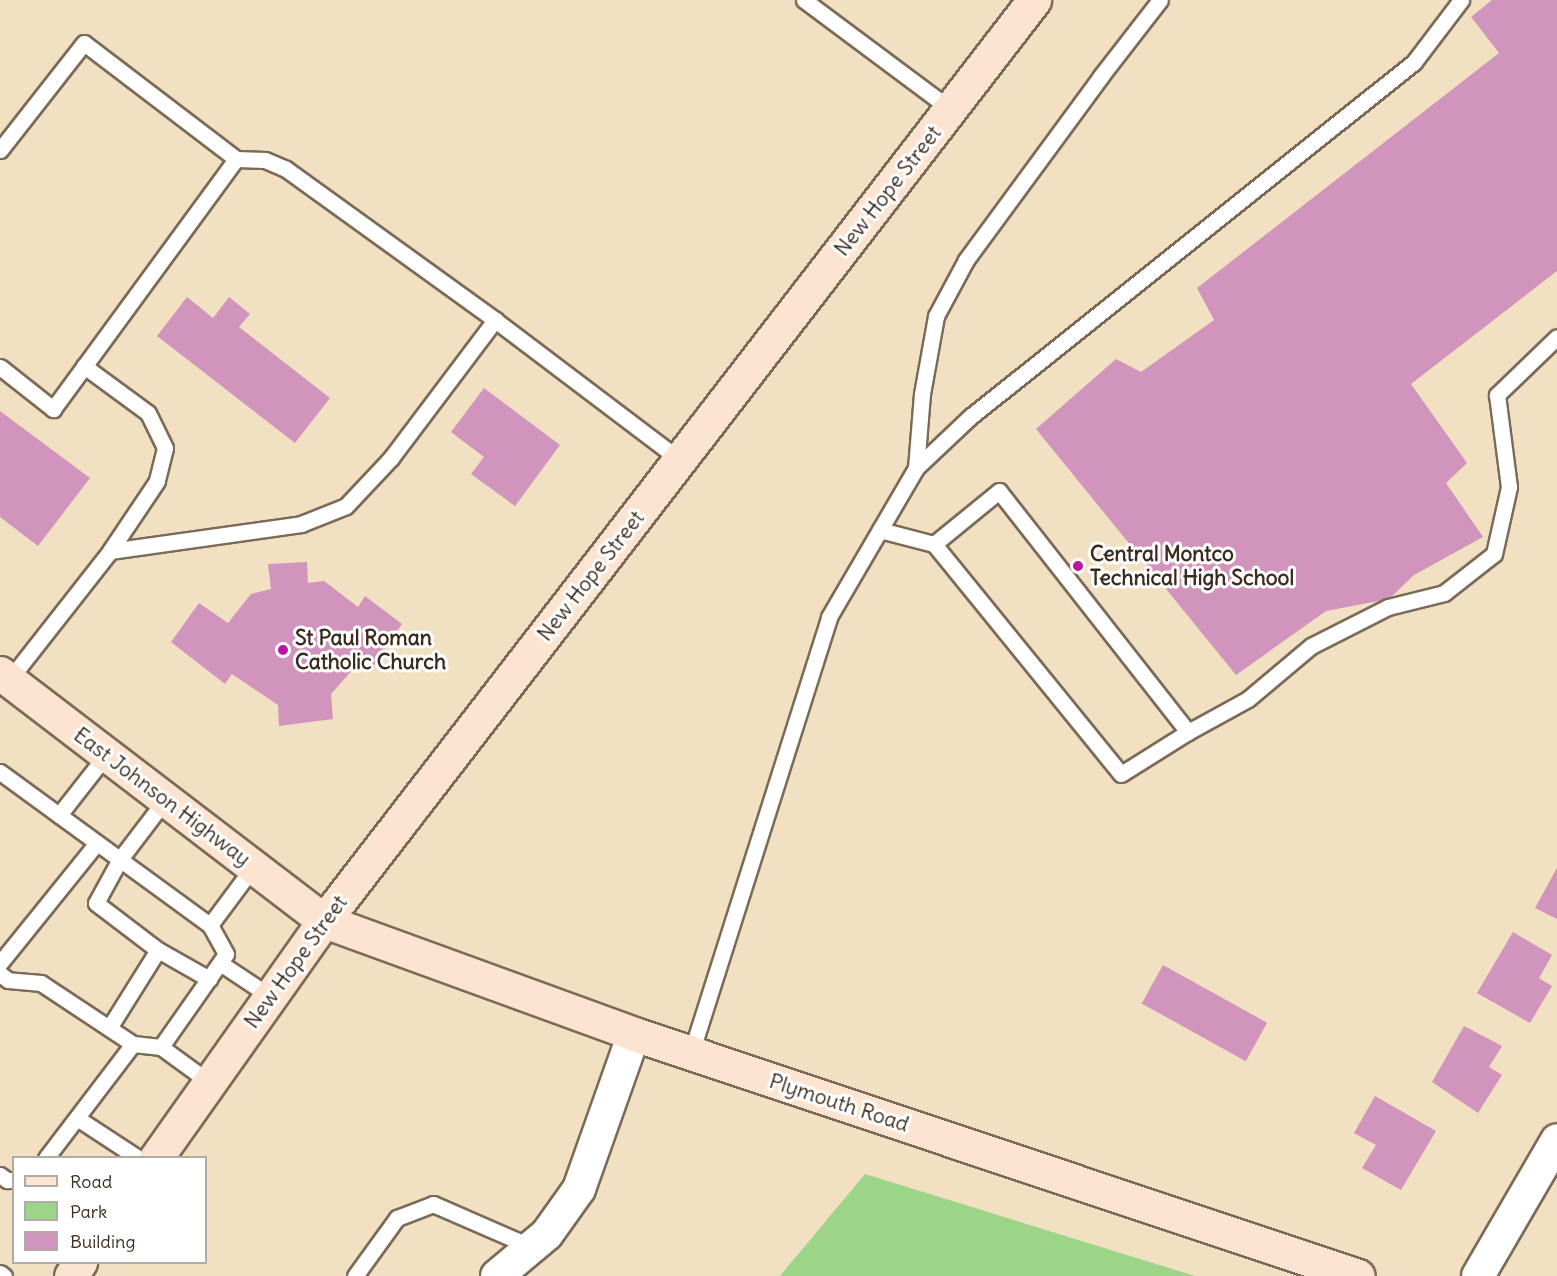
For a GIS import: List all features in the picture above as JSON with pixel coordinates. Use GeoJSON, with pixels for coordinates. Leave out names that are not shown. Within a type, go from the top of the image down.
{"type":"FeatureCollection","features":[{"type":"Feature","properties":{"kind":"street","name":"New Hope Street"},"geometry":{"type":"LineString","coordinates":[[157,1156],[324,921],[1034,0]]}},
{"type":"Feature","properties":{"kind":"street","name":"East Johnson Highway"},"geometry":{"type":"LineString","coordinates":[[4,677],[324,921]]}},
{"type":"Feature","properties":{"kind":"street","name":"Plymouth Road"},"geometry":{"type":"LineString","coordinates":[[324,921],[634,1034],[1358,1276]]}},
{"type":"Feature","properties":{"kind":"street"},"geometry":{"type":"LineString","coordinates":[[497,1276],[547,1234],[579,1190],[634,1034]]}},
{"type":"Feature","properties":{"kind":"street"},"geometry":{"type":"LineString","coordinates":[[1478,1276],[1557,1140]]}},
{"type":"Feature","properties":{"kind":"street"},"geometry":{"type":"LineString","coordinates":[[71,1276],[80,1264]]}},
{"type":"Feature","properties":{"kind":"lane"},"geometry":{"type":"LineString","coordinates":[[804,0],[950,109]]}},
{"type":"Feature","properties":{"kind":"lane"},"geometry":{"type":"LineString","coordinates":[[916,468],[922,394],[936,316],[966,260],[1096,82],[1160,0]]}},
{"type":"Feature","properties":{"kind":"lane"},"geometry":{"type":"LineString","coordinates":[[691,1053],[829,618],[916,468],[970,417],[1414,63],[1461,0]]}},
{"type":"Feature","properties":{"kind":"lane"},"geometry":{"type":"LineString","coordinates":[[0,150],[84,43],[236,159],[265,160],[286,169],[495,320],[680,460]]}},
{"type":"Feature","properties":{"kind":"lane"},"geometry":{"type":"LineString","coordinates":[[0,367],[53,409],[236,159]]}},
{"type":"Feature","properties":{"kind":"lane"},"geometry":{"type":"LineString","coordinates":[[110,551],[301,524],[346,506],[392,458],[495,320]]}},
{"type":"Feature","properties":{"kind":"lane"},"geometry":{"type":"LineString","coordinates":[[880,530],[934,544],[1121,774],[1188,732],[1248,699],[1311,646],[1388,607],[1443,593],[1494,554],[1509,487],[1497,395],[1557,337]]}},
{"type":"Feature","properties":{"kind":"lane"},"geometry":{"type":"LineString","coordinates":[[4,677],[110,551],[157,481],[165,448],[148,413],[84,366]]}},
{"type":"Feature","properties":{"kind":"lane"},"geometry":{"type":"LineString","coordinates":[[934,544],[999,491],[1188,732]]}},
{"type":"Feature","properties":{"kind":"lane"},"geometry":{"type":"LineString","coordinates":[[59,815],[106,754]]}},
{"type":"Feature","properties":{"kind":"lane"},"geometry":{"type":"LineString","coordinates":[[0,772],[210,925],[226,954],[160,1047]]}},
{"type":"Feature","properties":{"kind":"lane"},"geometry":{"type":"LineString","coordinates":[[165,800],[120,859],[96,903],[158,950],[209,979]]}},
{"type":"Feature","properties":{"kind":"lane"},"geometry":{"type":"LineString","coordinates":[[0,963],[98,843]]}},
{"type":"Feature","properties":{"kind":"lane"},"geometry":{"type":"LineString","coordinates":[[210,925],[253,867]]}},
{"type":"Feature","properties":{"kind":"lane"},"geometry":{"type":"LineString","coordinates":[[109,1028],[158,950]]}},
{"type":"Feature","properties":{"kind":"lane"},"geometry":{"type":"LineString","coordinates":[[220,963],[271,997]]}},
{"type":"Feature","properties":{"kind":"lane"},"geometry":{"type":"LineString","coordinates":[[0,974],[8,980],[41,983],[133,1044],[160,1047],[209,1082]]}},
{"type":"Feature","properties":{"kind":"lane"},"geometry":{"type":"LineString","coordinates":[[48,1156],[133,1044]]}},
{"type":"Feature","properties":{"kind":"lane"},"geometry":{"type":"LineString","coordinates":[[77,1118],[135,1156]]}},
{"type":"Feature","properties":{"kind":"lane"},"geometry":{"type":"LineString","coordinates":[[356,1276],[397,1218],[433,1204],[532,1247]]}},
{"type":"Feature","properties":{"kind":"lane"},"geometry":{"type":"LineString","coordinates":[[0,1273],[4,1276]]}},
{"type":"Feature","properties":{"kind":"green space"},"geometry":{"type":"Polygon","coordinates":[[[865,1174],[1195,1276],[780,1276],[865,1174]]]}},
{"type":"Feature","properties":{"kind":"building"},"geometry":{"type":"Polygon","coordinates":[[[1492,0],[1557,0],[1557,271],[1411,384],[1467,463],[1446,483],[1483,537],[1414,575],[1389,599],[1326,611],[1236,675],[1036,429],[1116,359],[1141,372],[1214,320],[1197,288],[1499,53],[1471,17],[1492,0]]]}},
{"type":"Feature","properties":{"kind":"building"},"geometry":{"type":"Polygon","coordinates":[[[187,297],[213,318],[229,297],[250,314],[239,327],[330,398],[295,443],[157,336],[187,297]]]}},
{"type":"Feature","properties":{"kind":"building"},"geometry":{"type":"Polygon","coordinates":[[[484,388],[560,445],[515,506],[471,474],[484,457],[451,432],[484,388]]]}},
{"type":"Feature","properties":{"kind":"building"},"geometry":{"type":"Polygon","coordinates":[[[0,411],[90,478],[38,546],[0,517],[0,411]]]}},
{"type":"Feature","properties":{"kind":"building","name":"St Paul Roman Catholic Church"},"geometry":{"type":"Polygon","coordinates":[[[307,562],[308,583],[324,581],[358,607],[365,596],[402,624],[374,666],[363,658],[331,694],[333,719],[279,726],[278,705],[232,674],[225,684],[171,642],[199,603],[228,623],[251,594],[271,589],[268,564],[307,562]]]}},
{"type":"Feature","properties":{"kind":"building"},"geometry":{"type":"Polygon","coordinates":[[[1557,868],[1557,919],[1535,908],[1557,868]]]}},
{"type":"Feature","properties":{"kind":"building"},"geometry":{"type":"Polygon","coordinates":[[[1513,932],[1552,955],[1539,978],[1552,986],[1530,1023],[1477,993],[1513,932]]]}},
{"type":"Feature","properties":{"kind":"building"},"geometry":{"type":"Polygon","coordinates":[[[1163,965],[1267,1023],[1246,1061],[1142,1003],[1163,965]]]}},
{"type":"Feature","properties":{"kind":"building"},"geometry":{"type":"Polygon","coordinates":[[[1464,1026],[1502,1046],[1489,1067],[1502,1075],[1478,1113],[1432,1082],[1464,1026]]]}},
{"type":"Feature","properties":{"kind":"building"},"geometry":{"type":"Polygon","coordinates":[[[1375,1096],[1436,1131],[1401,1190],[1362,1168],[1376,1145],[1354,1133],[1375,1096]]]}},
{"type":"Feature","properties":{"kind":"place","name":"Central Montco Technical High School"},"geometry":{"type":"Point","coordinates":[1078,566]}},
{"type":"Feature","properties":{"kind":"place","name":"St Paul Roman Catholic Church"},"geometry":{"type":"Point","coordinates":[283,650]}}]}
